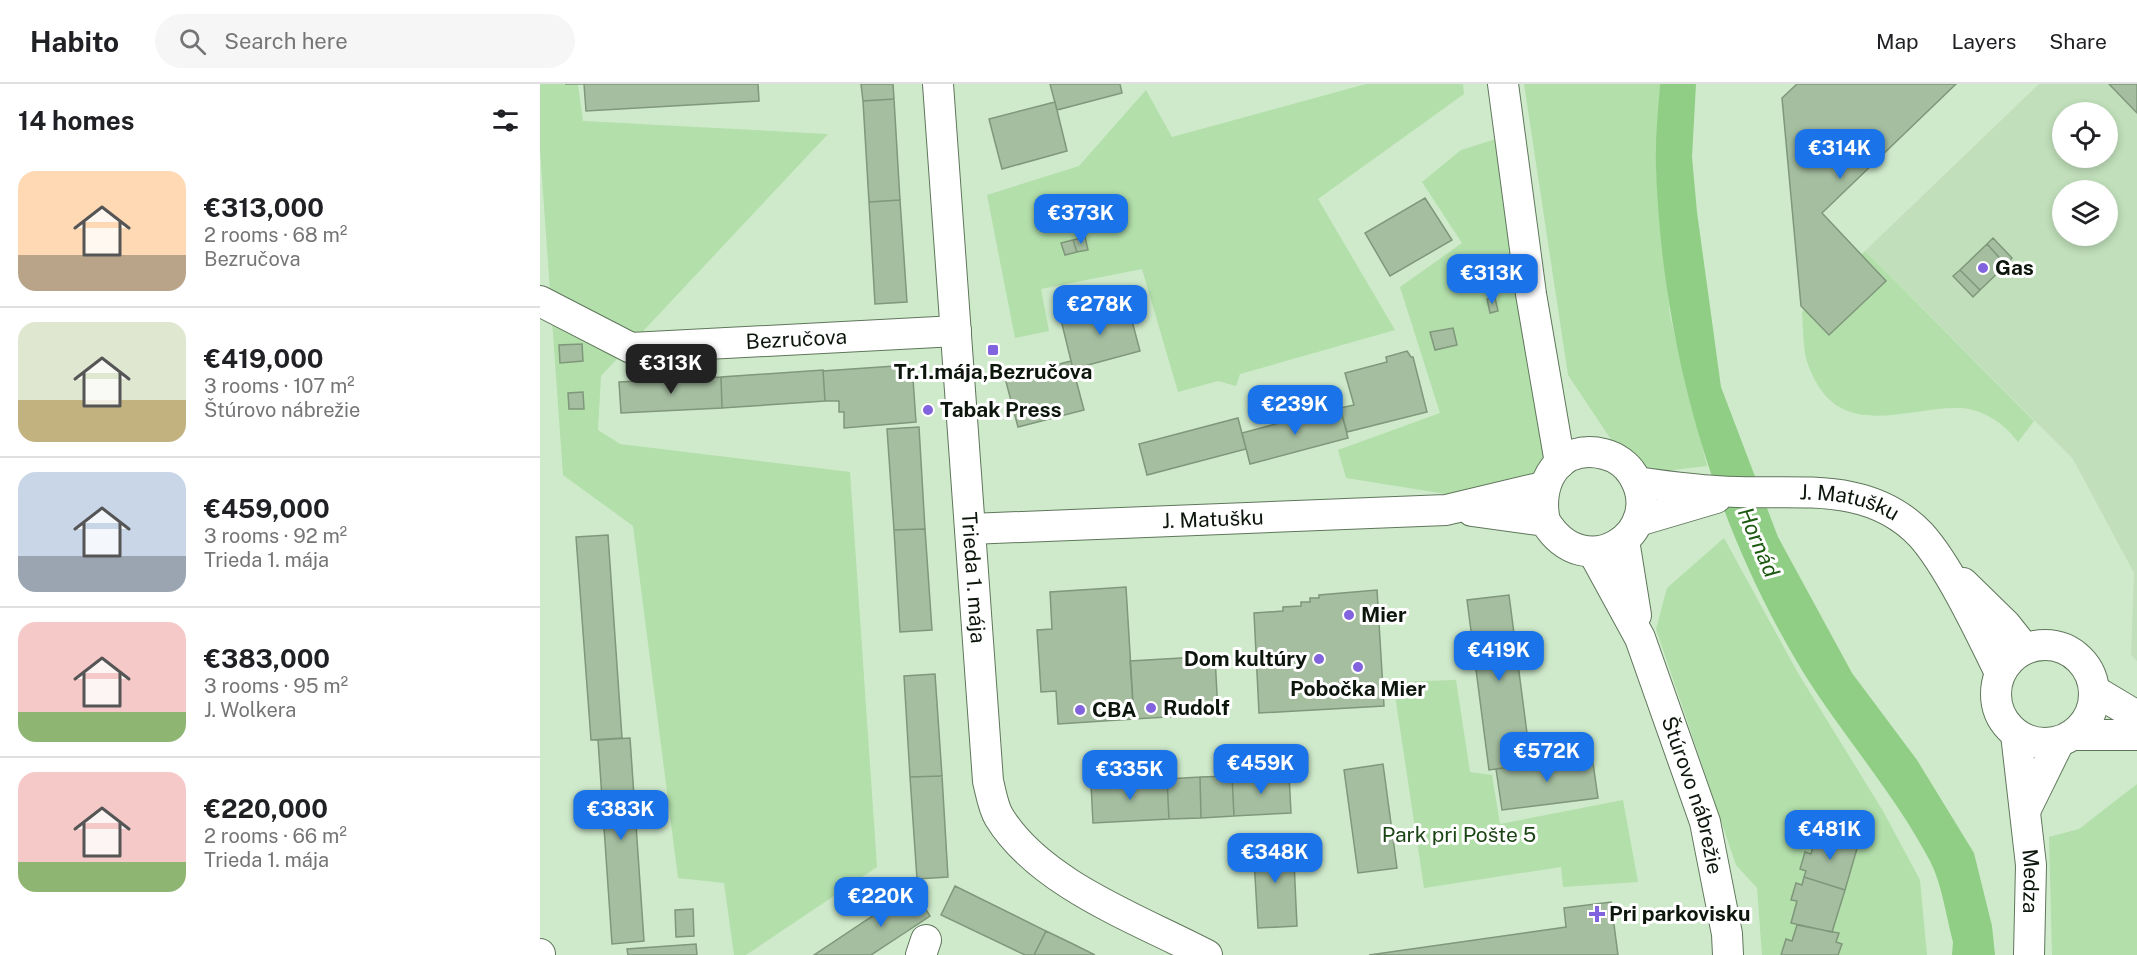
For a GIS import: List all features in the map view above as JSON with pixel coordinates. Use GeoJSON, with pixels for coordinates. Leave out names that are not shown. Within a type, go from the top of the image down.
{"type":"FeatureCollection","features":[{"type":"Feature","properties":{"kind":"street","name":"Trieda 1. mája"},"geometry":{"type":"LineString","coordinates":[[939,84],[988,782],[997,814],[1022,849],[1057,878],[1207,955]]}},
{"type":"Feature","properties":{"kind":"street"},"geometry":{"type":"LineString","coordinates":[[1503,84],[1530,294],[1546,371],[1560,463]]}},
{"type":"Feature","properties":{"kind":"street","name":"Bezručova"},"geometry":{"type":"LineString","coordinates":[[540,301],[631,348],[956,332]]}},
{"type":"Feature","properties":{"kind":"street"},"geometry":{"type":"LineString","coordinates":[[1546,371],[1592,452]]}},
{"type":"Feature","properties":{"kind":"street"},"geometry":{"type":"LineString","coordinates":[[1640,638],[1631,530],[1641,495],[1637,482],[1619,460],[1592,452],[1575,454],[1560,463],[1550,474],[1543,487],[1541,504],[1545,521],[1552,534],[1564,544],[1578,551],[1593,552],[1610,549],[1631,530],[1682,498]]}},
{"type":"Feature","properties":{"kind":"street"},"geometry":{"type":"LineString","coordinates":[[1637,482],[1682,498]]}},
{"type":"Feature","properties":{"kind":"street"},"geometry":{"type":"LineString","coordinates":[[1457,509],[1543,487]]}},
{"type":"Feature","properties":{"kind":"street","name":"J. Matušku"},"geometry":{"type":"LineString","coordinates":[[1682,498],[1738,492],[1788,491],[1848,494],[1888,509],[1921,535],[1939,561]]}},
{"type":"Feature","properties":{"kind":"street"},"geometry":{"type":"LineString","coordinates":[[1457,509],[1545,521]]}},
{"type":"Feature","properties":{"kind":"street","name":"J. Matušku"},"geometry":{"type":"LineString","coordinates":[[970,529],[1457,509]]}},
{"type":"Feature","properties":{"kind":"street"},"geometry":{"type":"LineString","coordinates":[[1593,552],[1640,638]]}},
{"type":"Feature","properties":{"kind":"street"},"geometry":{"type":"LineString","coordinates":[[1939,561],[2006,625],[2025,649]]}},
{"type":"Feature","properties":{"kind":"street"},"geometry":{"type":"LineString","coordinates":[[1939,561],[2000,673]]}},
{"type":"Feature","properties":{"kind":"street","name":"Štúrovo nábrežie"},"geometry":{"type":"LineString","coordinates":[[1640,638],[1705,822],[1727,934],[1728,955]]}},
{"type":"Feature","properties":{"kind":"street"},"geometry":{"type":"LineString","coordinates":[[2026,809],[2067,739],[2090,715],[2095,691],[2086,667],[2068,650],[2041,645],[2025,649],[2011,659],[2000,673],[1996,690],[1997,707],[2004,722],[2016,735],[2044,744],[2067,739],[2137,735]]}},
{"type":"Feature","properties":{"kind":"street"},"geometry":{"type":"LineString","coordinates":[[2095,691],[2137,716]]}},
{"type":"Feature","properties":{"kind":"street","name":"Medza"},"geometry":{"type":"LineString","coordinates":[[2016,735],[2031,864],[2029,955]]}},
{"type":"Feature","properties":{"kind":"shaded area"},"geometry":{"type":"Polygon","coordinates":[[[2039,84],[2137,84],[2137,661],[2131,655],[2134,573],[2073,459],[1865,251],[2039,84]]]}},
{"type":"Feature","properties":{"kind":"green space"},"geometry":{"type":"Polygon","coordinates":[[[540,84],[578,84],[583,121],[828,134],[601,376],[598,430],[620,444],[850,472],[877,867],[746,955],[734,955],[724,883],[678,878],[633,526],[563,475],[540,150],[540,84]]]}},
{"type":"Feature","properties":{"kind":"green space"},"geometry":{"type":"Polygon","coordinates":[[[1366,84],[1463,84],[1464,94],[1318,199],[1395,330],[1240,374],[1236,386],[1218,381],[1178,392],[1142,269],[1041,289],[1049,331],[1015,338],[987,195],[1079,166],[1146,90],[1172,137],[1366,84]]]}},
{"type":"Feature","properties":{"kind":"green space"},"geometry":{"type":"Polygon","coordinates":[[[1524,84],[1660,84],[1656,167],[1670,316],[1707,466],[1647,473],[1612,441],[1568,375],[1524,84]]]}},
{"type":"Feature","properties":{"kind":"green space"},"geometry":{"type":"Polygon","coordinates":[[[1499,138],[1548,456],[1536,482],[1471,498],[1346,478],[1338,450],[1440,413],[1400,287],[1462,243],[1422,182],[1461,150],[1499,138]]]}},
{"type":"Feature","properties":{"kind":"green space"},"geometry":{"type":"Polygon","coordinates":[[[1865,251],[2034,421],[2018,442],[2007,429],[1977,411],[1960,408],[1884,416],[1865,415],[1848,411],[1832,402],[1819,387],[1810,371],[1806,357],[1802,312],[1865,251]]]}},
{"type":"Feature","properties":{"kind":"green space"},"geometry":{"type":"Polygon","coordinates":[[[1724,538],[1798,673],[1883,811],[1920,880],[1927,955],[1762,955],[1757,888],[1736,865],[1656,629],[1667,588],[1724,538]]]}},
{"type":"Feature","properties":{"kind":"green space","name":"Park pri Pošte 5"},"geometry":{"type":"Polygon","coordinates":[[[1456,680],[1470,772],[1492,775],[1500,824],[1623,800],[1638,882],[1563,887],[1561,867],[1424,888],[1393,682],[1456,680]]]}},
{"type":"Feature","properties":{"kind":"green space"},"geometry":{"type":"Polygon","coordinates":[[[2137,784],[2137,955],[2052,955],[2049,837],[2079,829],[2137,784]]]}},
{"type":"Feature","properties":{"kind":"water","name":"Hornád"},"geometry":{"type":"Polygon","coordinates":[[[1660,84],[1696,84],[1692,157],[1697,212],[1721,387],[1778,537],[1852,673],[1917,760],[1974,853],[1992,926],[1995,955],[1952,955],[1953,942],[1938,880],[1930,861],[1885,788],[1803,672],[1742,554],[1718,492],[1697,429],[1681,365],[1669,299],[1660,234],[1656,168],[1660,84]]]}},
{"type":"Feature","properties":{"kind":"building"},"geometry":{"type":"Polygon","coordinates":[[[584,84],[758,84],[759,101],[586,111],[584,84]]]}},
{"type":"Feature","properties":{"kind":"building"},"geometry":{"type":"Polygon","coordinates":[[[861,84],[893,84],[894,99],[863,101],[861,84]]]}},
{"type":"Feature","properties":{"kind":"building"},"geometry":{"type":"Polygon","coordinates":[[[1050,84],[1120,84],[1122,93],[1057,110],[1050,84]]]}},
{"type":"Feature","properties":{"kind":"building"},"geometry":{"type":"Polygon","coordinates":[[[1797,84],[1956,84],[1822,213],[1886,281],[1829,335],[1801,306],[1782,98],[1797,84]]]}},
{"type":"Feature","properties":{"kind":"building"},"geometry":{"type":"Polygon","coordinates":[[[2109,84],[2137,84],[2137,113],[2109,84]]]}},
{"type":"Feature","properties":{"kind":"building"},"geometry":{"type":"Polygon","coordinates":[[[894,99],[900,200],[869,202],[863,101],[894,99]]]}},
{"type":"Feature","properties":{"kind":"building"},"geometry":{"type":"Polygon","coordinates":[[[1055,102],[1067,151],[1002,169],[989,119],[1055,102]]]}},
{"type":"Feature","properties":{"kind":"building"},"geometry":{"type":"Polygon","coordinates":[[[1425,198],[1452,240],[1390,276],[1365,233],[1425,198]]]}},
{"type":"Feature","properties":{"kind":"building"},"geometry":{"type":"Polygon","coordinates":[[[900,200],[907,302],[875,304],[869,202],[900,200]]]}},
{"type":"Feature","properties":{"kind":"building"},"geometry":{"type":"Polygon","coordinates":[[[1085,237],[1088,250],[1077,252],[1073,240],[1085,237]]]}},
{"type":"Feature","properties":{"kind":"building"},"geometry":{"type":"Polygon","coordinates":[[[1993,238],[2012,258],[2006,265],[1987,244],[1993,238]]]}},
{"type":"Feature","properties":{"kind":"building"},"geometry":{"type":"Polygon","coordinates":[[[1073,240],[1077,252],[1065,255],[1061,243],[1073,240]]]}},
{"type":"Feature","properties":{"kind":"building"},"geometry":{"type":"Polygon","coordinates":[[[1987,244],[2006,265],[1980,290],[1960,270],[1987,244]]]}},
{"type":"Feature","properties":{"kind":"building"},"geometry":{"type":"Polygon","coordinates":[[[1960,270],[1980,290],[1973,297],[1953,276],[1960,270]]]}},
{"type":"Feature","properties":{"kind":"building"},"geometry":{"type":"Polygon","coordinates":[[[1495,298],[1498,311],[1490,313],[1487,299],[1495,298]]]}},
{"type":"Feature","properties":{"kind":"building"},"geometry":{"type":"Polygon","coordinates":[[[1127,302],[1140,351],[1073,369],[1061,320],[1127,302]]]}},
{"type":"Feature","properties":{"kind":"building"},"geometry":{"type":"Polygon","coordinates":[[[1453,328],[1457,345],[1435,350],[1430,332],[1453,328]]]}},
{"type":"Feature","properties":{"kind":"building"},"geometry":{"type":"Polygon","coordinates":[[[582,344],[583,361],[560,363],[559,345],[582,344]]]}},
{"type":"Feature","properties":{"kind":"building"},"geometry":{"type":"Polygon","coordinates":[[[1407,351],[1413,357],[1427,412],[1347,432],[1340,408],[1354,405],[1345,373],[1387,362],[1386,357],[1407,351]]]}},
{"type":"Feature","properties":{"kind":"building"},"geometry":{"type":"Polygon","coordinates":[[[1071,361],[1084,410],[1018,427],[1005,378],[1071,361]]]}},
{"type":"Feature","properties":{"kind":"building"},"geometry":{"type":"Polygon","coordinates":[[[909,365],[909,379],[913,379],[916,422],[844,428],[844,412],[839,412],[839,401],[825,401],[823,371],[909,365]]]}},
{"type":"Feature","properties":{"kind":"building"},"geometry":{"type":"Polygon","coordinates":[[[823,370],[825,401],[722,408],[721,377],[823,370]]]}},
{"type":"Feature","properties":{"kind":"building"},"geometry":{"type":"Polygon","coordinates":[[[721,377],[722,408],[621,413],[619,382],[721,377]]]}},
{"type":"Feature","properties":{"kind":"building"},"geometry":{"type":"Polygon","coordinates":[[[583,392],[584,409],[569,409],[568,393],[583,392]]]}},
{"type":"Feature","properties":{"kind":"building"},"geometry":{"type":"Polygon","coordinates":[[[1340,407],[1348,438],[1250,464],[1242,433],[1340,407]]]}},
{"type":"Feature","properties":{"kind":"building"},"geometry":{"type":"Polygon","coordinates":[[[1238,418],[1246,449],[1147,475],[1139,444],[1238,418]]]}},
{"type":"Feature","properties":{"kind":"building"},"geometry":{"type":"Polygon","coordinates":[[[919,427],[925,529],[894,530],[887,429],[919,427]]]}},
{"type":"Feature","properties":{"kind":"building"},"geometry":{"type":"Polygon","coordinates":[[[925,529],[932,630],[900,632],[894,530],[925,529]]]}},
{"type":"Feature","properties":{"kind":"building"},"geometry":{"type":"Polygon","coordinates":[[[608,535],[622,738],[591,740],[576,537],[608,535]]]}},
{"type":"Feature","properties":{"kind":"building"},"geometry":{"type":"Polygon","coordinates":[[[1126,587],[1134,719],[1058,724],[1056,691],[1041,692],[1037,630],[1052,629],[1050,592],[1126,587]]]}},
{"type":"Feature","properties":{"kind":"building","name":"Dom kultúry"},"geometry":{"type":"Polygon","coordinates":[[[1377,590],[1384,706],[1259,713],[1254,613],[1283,611],[1283,607],[1301,606],[1301,602],[1310,602],[1310,598],[1319,598],[1319,595],[1377,590]]]}},
{"type":"Feature","properties":{"kind":"building"},"geometry":{"type":"Polygon","coordinates":[[[1509,595],[1531,764],[1489,770],[1467,600],[1509,595]]]}},
{"type":"Feature","properties":{"kind":"building"},"geometry":{"type":"Polygon","coordinates":[[[1215,656],[1218,714],[1134,719],[1130,661],[1215,656]]]}},
{"type":"Feature","properties":{"kind":"building"},"geometry":{"type":"Polygon","coordinates":[[[935,674],[942,776],[910,777],[904,676],[935,674]]]}},
{"type":"Feature","properties":{"kind":"building"},"geometry":{"type":"Polygon","coordinates":[[[630,738],[644,941],[612,944],[598,740],[630,738]]]}},
{"type":"Feature","properties":{"kind":"building"},"geometry":{"type":"Polygon","coordinates":[[[1592,756],[1598,798],[1502,810],[1496,769],[1592,756]]]}},
{"type":"Feature","properties":{"kind":"building"},"geometry":{"type":"Polygon","coordinates":[[[1383,764],[1397,868],[1358,873],[1344,770],[1383,764]]]}},
{"type":"Feature","properties":{"kind":"building"},"geometry":{"type":"Polygon","coordinates":[[[1272,767],[1288,767],[1289,774],[1273,774],[1272,767]]]}},
{"type":"Feature","properties":{"kind":"building"},"geometry":{"type":"Polygon","coordinates":[[[1289,774],[1291,813],[1234,816],[1232,776],[1289,774]]]}},
{"type":"Feature","properties":{"kind":"building"},"geometry":{"type":"Polygon","coordinates":[[[942,776],[948,877],[917,879],[910,777],[942,776]]]}},
{"type":"Feature","properties":{"kind":"building"},"geometry":{"type":"Polygon","coordinates":[[[1232,776],[1234,816],[1201,818],[1200,777],[1232,776]]]}},
{"type":"Feature","properties":{"kind":"building"},"geometry":{"type":"Polygon","coordinates":[[[1200,777],[1201,818],[1169,819],[1167,779],[1200,777]]]}},
{"type":"Feature","properties":{"kind":"building"},"geometry":{"type":"Polygon","coordinates":[[[1167,779],[1169,819],[1093,823],[1091,784],[1167,779]]]}},
{"type":"Feature","properties":{"kind":"building"},"geometry":{"type":"Polygon","coordinates":[[[1817,832],[1858,845],[1845,890],[1804,877],[1806,871],[1800,869],[1805,852],[1811,854],[1817,832]]]}},
{"type":"Feature","properties":{"kind":"building"},"geometry":{"type":"Polygon","coordinates":[[[1293,840],[1297,926],[1258,928],[1253,842],[1293,840]]]}},
{"type":"Feature","properties":{"kind":"building"},"geometry":{"type":"Polygon","coordinates":[[[1804,877],[1845,890],[1832,932],[1791,923],[1797,901],[1791,900],[1796,883],[1802,885],[1804,877]]]}},
{"type":"Feature","properties":{"kind":"building"},"geometry":{"type":"Polygon","coordinates":[[[955,886],[1046,931],[1034,955],[1025,955],[941,915],[955,886]]]}},
{"type":"Feature","properties":{"kind":"building"},"geometry":{"type":"Polygon","coordinates":[[[913,889],[930,916],[906,932],[871,955],[814,955],[913,889]]]}},
{"type":"Feature","properties":{"kind":"building"},"geometry":{"type":"Polygon","coordinates":[[[1611,902],[1618,955],[1369,955],[1566,927],[1564,908],[1611,902]]]}},
{"type":"Feature","properties":{"kind":"building"},"geometry":{"type":"Polygon","coordinates":[[[693,909],[694,936],[676,937],[675,910],[693,909]]]}},
{"type":"Feature","properties":{"kind":"building"},"geometry":{"type":"Polygon","coordinates":[[[1797,925],[1839,933],[1836,942],[1842,944],[1838,955],[1781,955],[1786,939],[1792,941],[1797,925]]]}},
{"type":"Feature","properties":{"kind":"building"},"geometry":{"type":"Polygon","coordinates":[[[1046,931],[1073,944],[1095,955],[1034,955],[1046,931]]]}},
{"type":"Feature","properties":{"kind":"building"},"geometry":{"type":"Polygon","coordinates":[[[696,944],[697,955],[628,955],[627,949],[696,944]]]}},
{"type":"Feature","properties":{"kind":"place","name":"Gas"},"geometry":{"type":"Point","coordinates":[1983,268]}},
{"type":"Feature","properties":{"kind":"place","name":"Tr.1.mája,Bezručova"},"geometry":{"type":"Point","coordinates":[993,350]}},
{"type":"Feature","properties":{"kind":"place","name":"Tabak Press"},"geometry":{"type":"Point","coordinates":[928,410]}},
{"type":"Feature","properties":{"kind":"place","name":"Mier"},"geometry":{"type":"Point","coordinates":[1349,615]}},
{"type":"Feature","properties":{"kind":"place","name":"Dom kultúry"},"geometry":{"type":"Point","coordinates":[1319,659]}},
{"type":"Feature","properties":{"kind":"place","name":"Pobočka Mier"},"geometry":{"type":"Point","coordinates":[1358,667]}},
{"type":"Feature","properties":{"kind":"place","name":"Rudolf"},"geometry":{"type":"Point","coordinates":[1151,708]}},
{"type":"Feature","properties":{"kind":"place","name":"CBA"},"geometry":{"type":"Point","coordinates":[1080,710]}},
{"type":"Feature","properties":{"kind":"place","name":"Pri parkovisku"},"geometry":{"type":"Point","coordinates":[1597,914]}}]}
